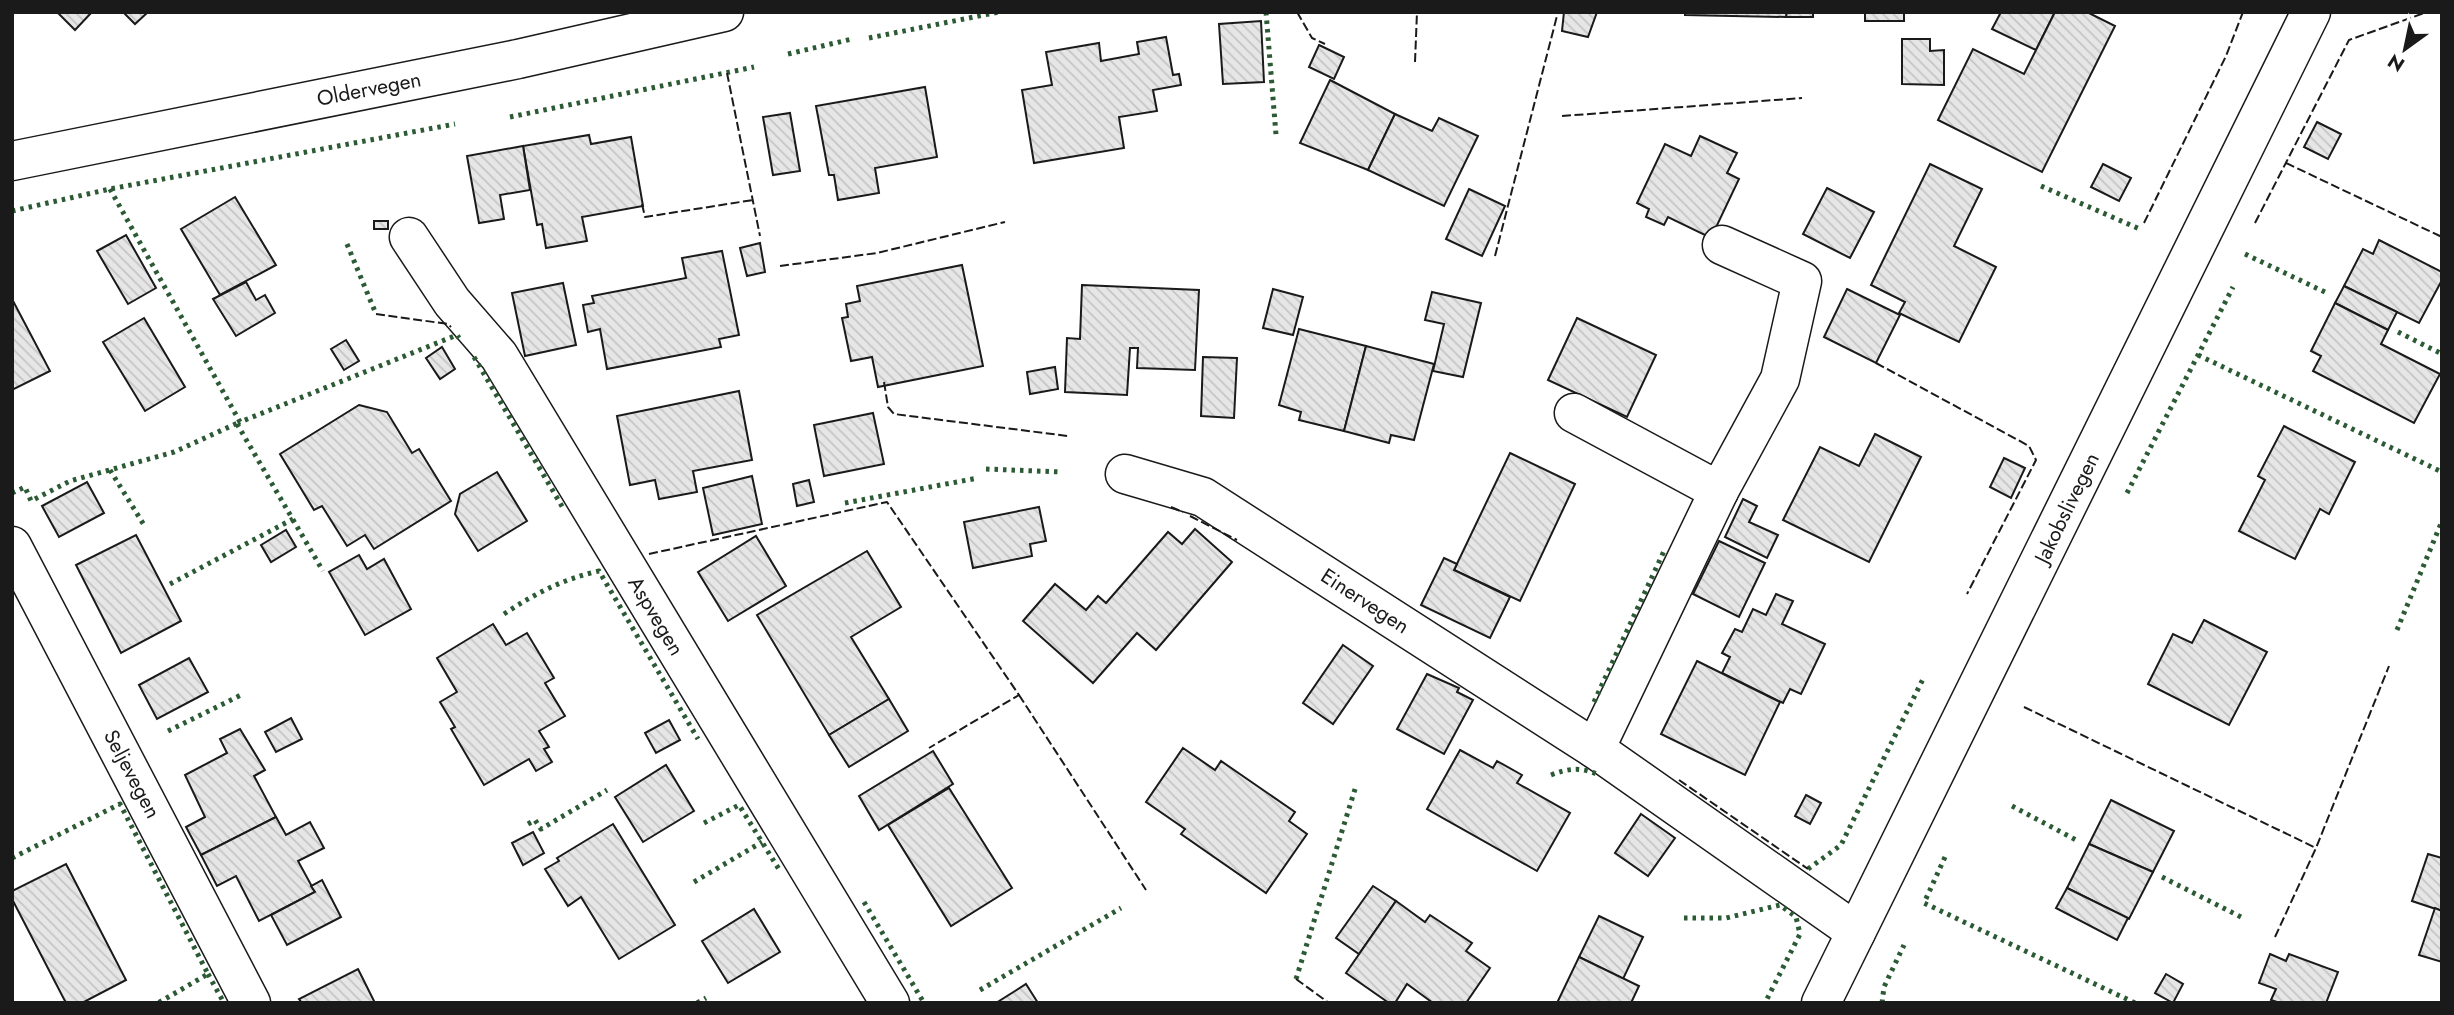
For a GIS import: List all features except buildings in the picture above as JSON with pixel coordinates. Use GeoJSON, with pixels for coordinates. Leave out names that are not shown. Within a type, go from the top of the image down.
{"type":"FeatureCollection","features":[{"type":"Feature","properties":{"kind":"street","name":"Oldervegen"},"geometry":{"type":"LineString","coordinates":[[12,161],[518,59],[724,12]]}},
{"type":"Feature","properties":{"kind":"street","name":"Jakobslivegen"},"geometry":{"type":"LineString","coordinates":[[1821,1003],[2311,12]]}},
{"type":"Feature","properties":{"kind":"street","name":"Aspvegen"},"geometry":{"type":"LineString","coordinates":[[409,237],[452,302],[506,367],[890,1003]]}},
{"type":"Feature","properties":{"kind":"street"},"geometry":{"type":"LineString","coordinates":[[1595,749],[1719,491],[1780,379],[1802,281],[1722,246]]}},
{"type":"Feature","properties":{"kind":"street"},"geometry":{"type":"LineString","coordinates":[[1574,413],[1719,491]]}},
{"type":"Feature","properties":{"kind":"street","name":"Einervegen"},"geometry":{"type":"LineString","coordinates":[[1125,474],[1203,497],[1595,749],[1856,932]]}},
{"type":"Feature","properties":{"kind":"street","name":"Seljevegen"},"geometry":{"type":"LineString","coordinates":[[12,546],[251,1003]]}},
{"type":"Feature","properties":{"kind":"hedge"},"geometry":{"type":"LineString","coordinates":[[869,38],[999,12]]}},
{"type":"Feature","properties":{"kind":"hedge"},"geometry":{"type":"LineString","coordinates":[[1266,12],[1276,135]]}},
{"type":"Feature","properties":{"kind":"hedge"},"geometry":{"type":"LineString","coordinates":[[788,54],[852,39]]}},
{"type":"Feature","properties":{"kind":"hedge"},"geometry":{"type":"LineString","coordinates":[[510,117],[754,67]]}},
{"type":"Feature","properties":{"kind":"hedge"},"geometry":{"type":"LineString","coordinates":[[12,211],[110,189],[455,124]]}},
{"type":"Feature","properties":{"kind":"hedge"},"geometry":{"type":"LineString","coordinates":[[2041,186],[2142,230]]}},
{"type":"Feature","properties":{"kind":"hedge"},"geometry":{"type":"LineString","coordinates":[[110,189],[240,422],[457,335],[459,338]]}},
{"type":"Feature","properties":{"kind":"hedge"},"geometry":{"type":"LineString","coordinates":[[347,244],[376,314]]}},
{"type":"Feature","properties":{"kind":"hedge"},"geometry":{"type":"LineString","coordinates":[[2245,254],[2329,294]]}},
{"type":"Feature","properties":{"kind":"hedge"},"geometry":{"type":"LineString","coordinates":[[2127,493],[2233,287]]}},
{"type":"Feature","properties":{"kind":"hedge"},"geometry":{"type":"LineString","coordinates":[[2398,332],[2442,354]]}},
{"type":"Feature","properties":{"kind":"hedge"},"geometry":{"type":"LineString","coordinates":[[2198,355],[2442,472]]}},
{"type":"Feature","properties":{"kind":"hedge"},"geometry":{"type":"LineString","coordinates":[[474,357],[563,508]]}},
{"type":"Feature","properties":{"kind":"hedge"},"geometry":{"type":"LineString","coordinates":[[12,493],[25,487],[31,501],[70,481],[174,452],[240,422]]}},
{"type":"Feature","properties":{"kind":"hedge"},"geometry":{"type":"LineString","coordinates":[[237,424],[323,571]]}},
{"type":"Feature","properties":{"kind":"hedge"},"geometry":{"type":"LineString","coordinates":[[986,469],[1062,472]]}},
{"type":"Feature","properties":{"kind":"hedge"},"geometry":{"type":"LineString","coordinates":[[110,470],[144,525]]}},
{"type":"Feature","properties":{"kind":"hedge"},"geometry":{"type":"LineString","coordinates":[[845,503],[978,478]]}},
{"type":"Feature","properties":{"kind":"hedge"},"geometry":{"type":"LineString","coordinates":[[170,584],[293,519]]}},
{"type":"Feature","properties":{"kind":"hedge"},"geometry":{"type":"LineString","coordinates":[[2397,630],[2442,521]]}},
{"type":"Feature","properties":{"kind":"hedge"},"geometry":{"type":"LineString","coordinates":[[1594,702],[1664,551]]}},
{"type":"Feature","properties":{"kind":"hedge"},"geometry":{"type":"LineString","coordinates":[[504,614],[549,588],[599,571],[698,739]]}},
{"type":"Feature","properties":{"kind":"hedge"},"geometry":{"type":"LineString","coordinates":[[1808,869],[1841,845],[1923,679]]}},
{"type":"Feature","properties":{"kind":"hedge"},"geometry":{"type":"LineString","coordinates":[[168,731],[241,695]]}},
{"type":"Feature","properties":{"kind":"hedge"},"geometry":{"type":"LineString","coordinates":[[1551,775],[1575,769],[1599,775]]}},
{"type":"Feature","properties":{"kind":"hedge"},"geometry":{"type":"LineString","coordinates":[[1296,979],[1356,786]]}},
{"type":"Feature","properties":{"kind":"hedge"},"geometry":{"type":"LineString","coordinates":[[528,824],[535,820],[541,829],[607,790]]}},
{"type":"Feature","properties":{"kind":"hedge"},"geometry":{"type":"LineString","coordinates":[[12,858],[120,804],[208,974],[158,1003]]}},
{"type":"Feature","properties":{"kind":"hedge"},"geometry":{"type":"LineString","coordinates":[[704,823],[739,805],[780,871]]}},
{"type":"Feature","properties":{"kind":"hedge"},"geometry":{"type":"LineString","coordinates":[[2012,806],[2078,841]]}},
{"type":"Feature","properties":{"kind":"hedge"},"geometry":{"type":"LineString","coordinates":[[694,882],[762,842]]}},
{"type":"Feature","properties":{"kind":"hedge"},"geometry":{"type":"LineString","coordinates":[[1945,857],[1924,903],[2135,1003]]}},
{"type":"Feature","properties":{"kind":"hedge"},"geometry":{"type":"LineString","coordinates":[[2162,877],[2243,918]]}},
{"type":"Feature","properties":{"kind":"hedge"},"geometry":{"type":"LineString","coordinates":[[864,902],[924,1003]]}},
{"type":"Feature","properties":{"kind":"hedge"},"geometry":{"type":"LineString","coordinates":[[1684,918],[1726,918],[1780,905],[1796,917],[1800,934],[1765,1003]]}},
{"type":"Feature","properties":{"kind":"hedge"},"geometry":{"type":"LineString","coordinates":[[980,990],[1121,908]]}},
{"type":"Feature","properties":{"kind":"hedge"},"geometry":{"type":"LineString","coordinates":[[1882,1003],[1884,987],[1904,945]]}},
{"type":"Feature","properties":{"kind":"hedge"},"geometry":{"type":"LineString","coordinates":[[208,974],[224,1003]]}},
{"type":"Feature","properties":{"kind":"hedge"},"geometry":{"type":"LineString","coordinates":[[697,1003],[706,998]]}},
{"type":"Feature","properties":{"kind":"fence"},"geometry":{"type":"LineString","coordinates":[[1297,12],[1312,38],[1325,44]]}},
{"type":"Feature","properties":{"kind":"fence"},"geometry":{"type":"LineString","coordinates":[[1415,62],[1417,12]]}},
{"type":"Feature","properties":{"kind":"fence"},"geometry":{"type":"LineString","coordinates":[[1495,256],[1558,12]]}},
{"type":"Feature","properties":{"kind":"fence"},"geometry":{"type":"LineString","coordinates":[[2144,223],[2226,56],[2243,12]]}},
{"type":"Feature","properties":{"kind":"fence"},"geometry":{"type":"LineString","coordinates":[[2255,223],[2349,40],[2427,12]]}},
{"type":"Feature","properties":{"kind":"fence"},"geometry":{"type":"LineString","coordinates":[[727,73],[760,236]]}},
{"type":"Feature","properties":{"kind":"fence"},"geometry":{"type":"LineString","coordinates":[[1562,116],[1802,98]]}},
{"type":"Feature","properties":{"kind":"fence"},"geometry":{"type":"LineString","coordinates":[[2286,163],[2442,237]]}},
{"type":"Feature","properties":{"kind":"fence"},"geometry":{"type":"LineString","coordinates":[[642,204],[645,217],[753,200]]}},
{"type":"Feature","properties":{"kind":"fence"},"geometry":{"type":"LineString","coordinates":[[780,266],[877,253],[1005,222]]}},
{"type":"Feature","properties":{"kind":"fence"},"geometry":{"type":"LineString","coordinates":[[376,314],[448,324],[451,327]]}},
{"type":"Feature","properties":{"kind":"fence"},"geometry":{"type":"LineString","coordinates":[[1876,363],[2029,446],[2036,460],[1967,594]]}},
{"type":"Feature","properties":{"kind":"fence"},"geometry":{"type":"LineString","coordinates":[[884,382],[888,407],[894,414],[1068,436]]}},
{"type":"Feature","properties":{"kind":"fence"},"geometry":{"type":"LineString","coordinates":[[649,554],[887,502],[1019,695],[929,748]]}},
{"type":"Feature","properties":{"kind":"fence"},"geometry":{"type":"LineString","coordinates":[[1171,507],[1183,512]]}},
{"type":"Feature","properties":{"kind":"fence"},"geometry":{"type":"LineString","coordinates":[[1190,516],[1237,540]]}},
{"type":"Feature","properties":{"kind":"fence"},"geometry":{"type":"LineString","coordinates":[[2275,937],[2316,848],[2389,666]]}},
{"type":"Feature","properties":{"kind":"fence"},"geometry":{"type":"LineString","coordinates":[[1019,695],[1146,890]]}},
{"type":"Feature","properties":{"kind":"fence"},"geometry":{"type":"LineString","coordinates":[[2024,707],[2316,848]]}},
{"type":"Feature","properties":{"kind":"fence"},"geometry":{"type":"LineString","coordinates":[[1679,780],[1808,869]]}},
{"type":"Feature","properties":{"kind":"fence"},"geometry":{"type":"LineString","coordinates":[[1296,979],[1329,1003]]}}]}
